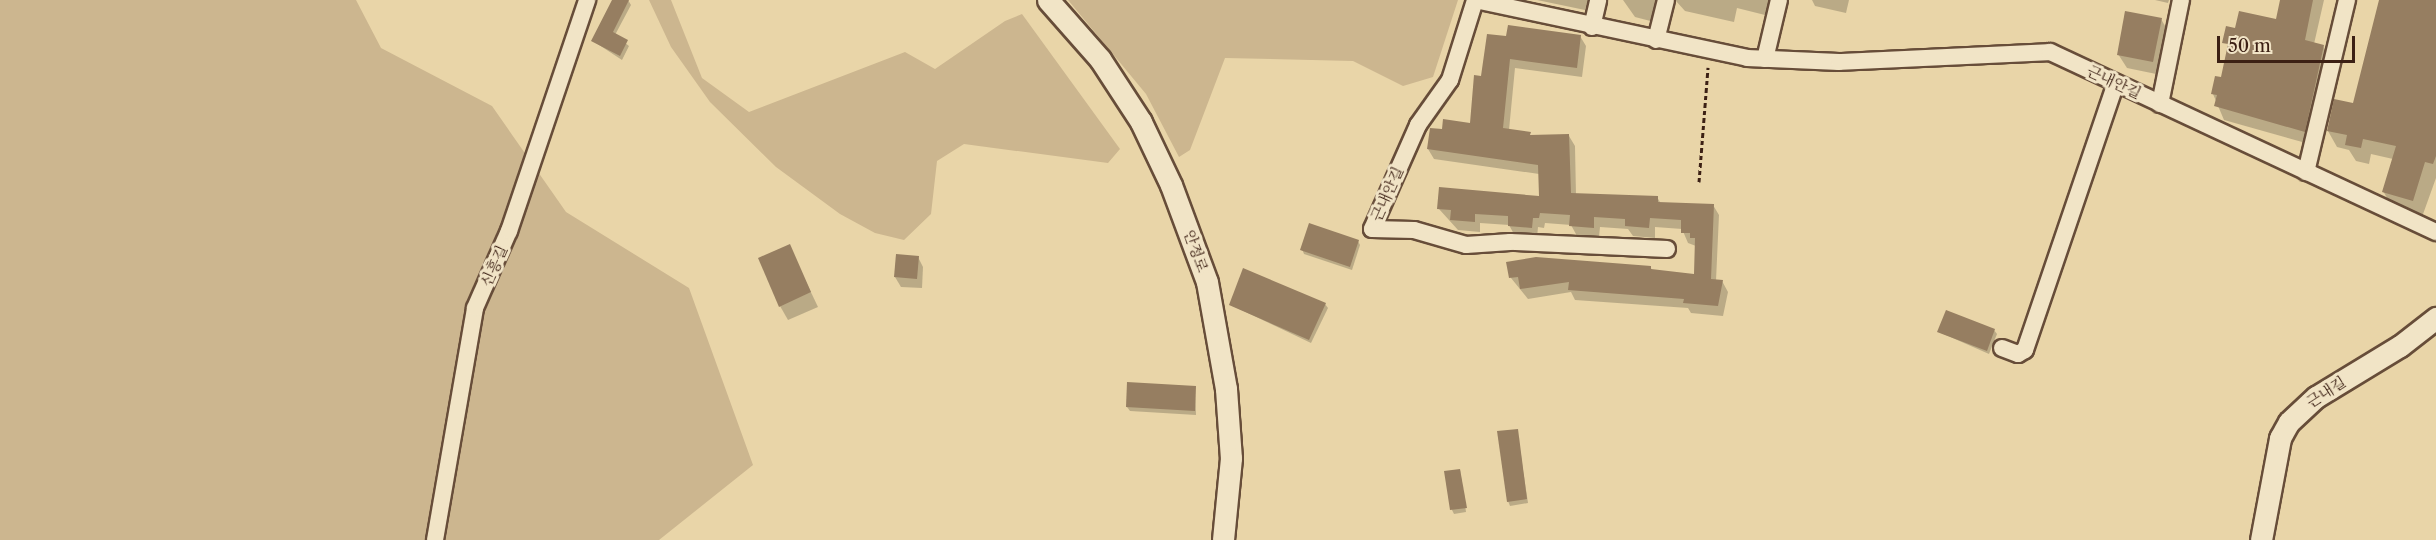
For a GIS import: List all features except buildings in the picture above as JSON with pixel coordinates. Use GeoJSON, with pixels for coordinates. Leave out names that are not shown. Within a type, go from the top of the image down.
{"type":"FeatureCollection","features":[{"type":"Feature","properties":{"kind":"street","name":"신흥길"},"geometry":{"type":"LineString","coordinates":[[435,540],[475,308],[509,231],[587,0]]}},
{"type":"Feature","properties":{"kind":"street","name":"안정로"},"geometry":{"type":"LineString","coordinates":[[1048,0],[1100,59],[1141,122],[1171,185],[1207,282],[1226,389],[1231,458],[1223,540]]}},
{"type":"Feature","properties":{"kind":"street","name":"근내안길"},"geometry":{"type":"LineString","coordinates":[[1667,249],[1510,242],[1466,245],[1414,230],[1372,229],[1418,125],[1450,80],[1475,0],[1592,27],[1765,59],[1839,62],[2050,52],[2436,232]]}},
{"type":"Feature","properties":{"kind":"street"},"geometry":{"type":"LineString","coordinates":[[1592,27],[1598,0]]}},
{"type":"Feature","properties":{"kind":"street"},"geometry":{"type":"LineString","coordinates":[[1656,40],[1666,0]]}},
{"type":"Feature","properties":{"kind":"street"},"geometry":{"type":"LineString","coordinates":[[1765,59],[1779,0]]}},
{"type":"Feature","properties":{"kind":"street"},"geometry":{"type":"LineString","coordinates":[[2160,104],[2181,0]]}},
{"type":"Feature","properties":{"kind":"street"},"geometry":{"type":"LineString","coordinates":[[2306,172],[2347,0]]}},
{"type":"Feature","properties":{"kind":"street"},"geometry":{"type":"LineString","coordinates":[[2001,348],[2018,354],[2025,350],[2116,83]]}},
{"type":"Feature","properties":{"kind":"street","name":"근내길"},"geometry":{"type":"LineString","coordinates":[[2261,540],[2280,438],[2289,422],[2316,397],[2400,346],[2436,318]]}},
{"type":"Feature","properties":{"kind":"path"},"geometry":{"type":"LineString","coordinates":[[1699,182],[1706,74],[1712,51]]}},
{"type":"Feature","properties":{"kind":"shaded area"},"geometry":{"type":"Polygon","coordinates":[[[0,0],[356,0],[381,48],[492,106],[566,212],[689,288],[753,465],[659,540],[0,540],[0,0]]]}},
{"type":"Feature","properties":{"kind":"shaded area"},"geometry":{"type":"Polygon","coordinates":[[[649,0],[671,0],[702,78],[749,112],[905,52],[935,69],[1005,21],[1022,14],[1120,149],[1108,163],[964,144],[937,161],[931,214],[904,240],[875,233],[840,214],[776,167],[710,102],[671,47],[649,0]]]}},
{"type":"Feature","properties":{"kind":"shaded area"},"geometry":{"type":"Polygon","coordinates":[[[1068,0],[1458,0],[1433,77],[1403,86],[1353,61],[1225,58],[1190,150],[1179,157],[1146,94],[1068,0]]]}}]}
